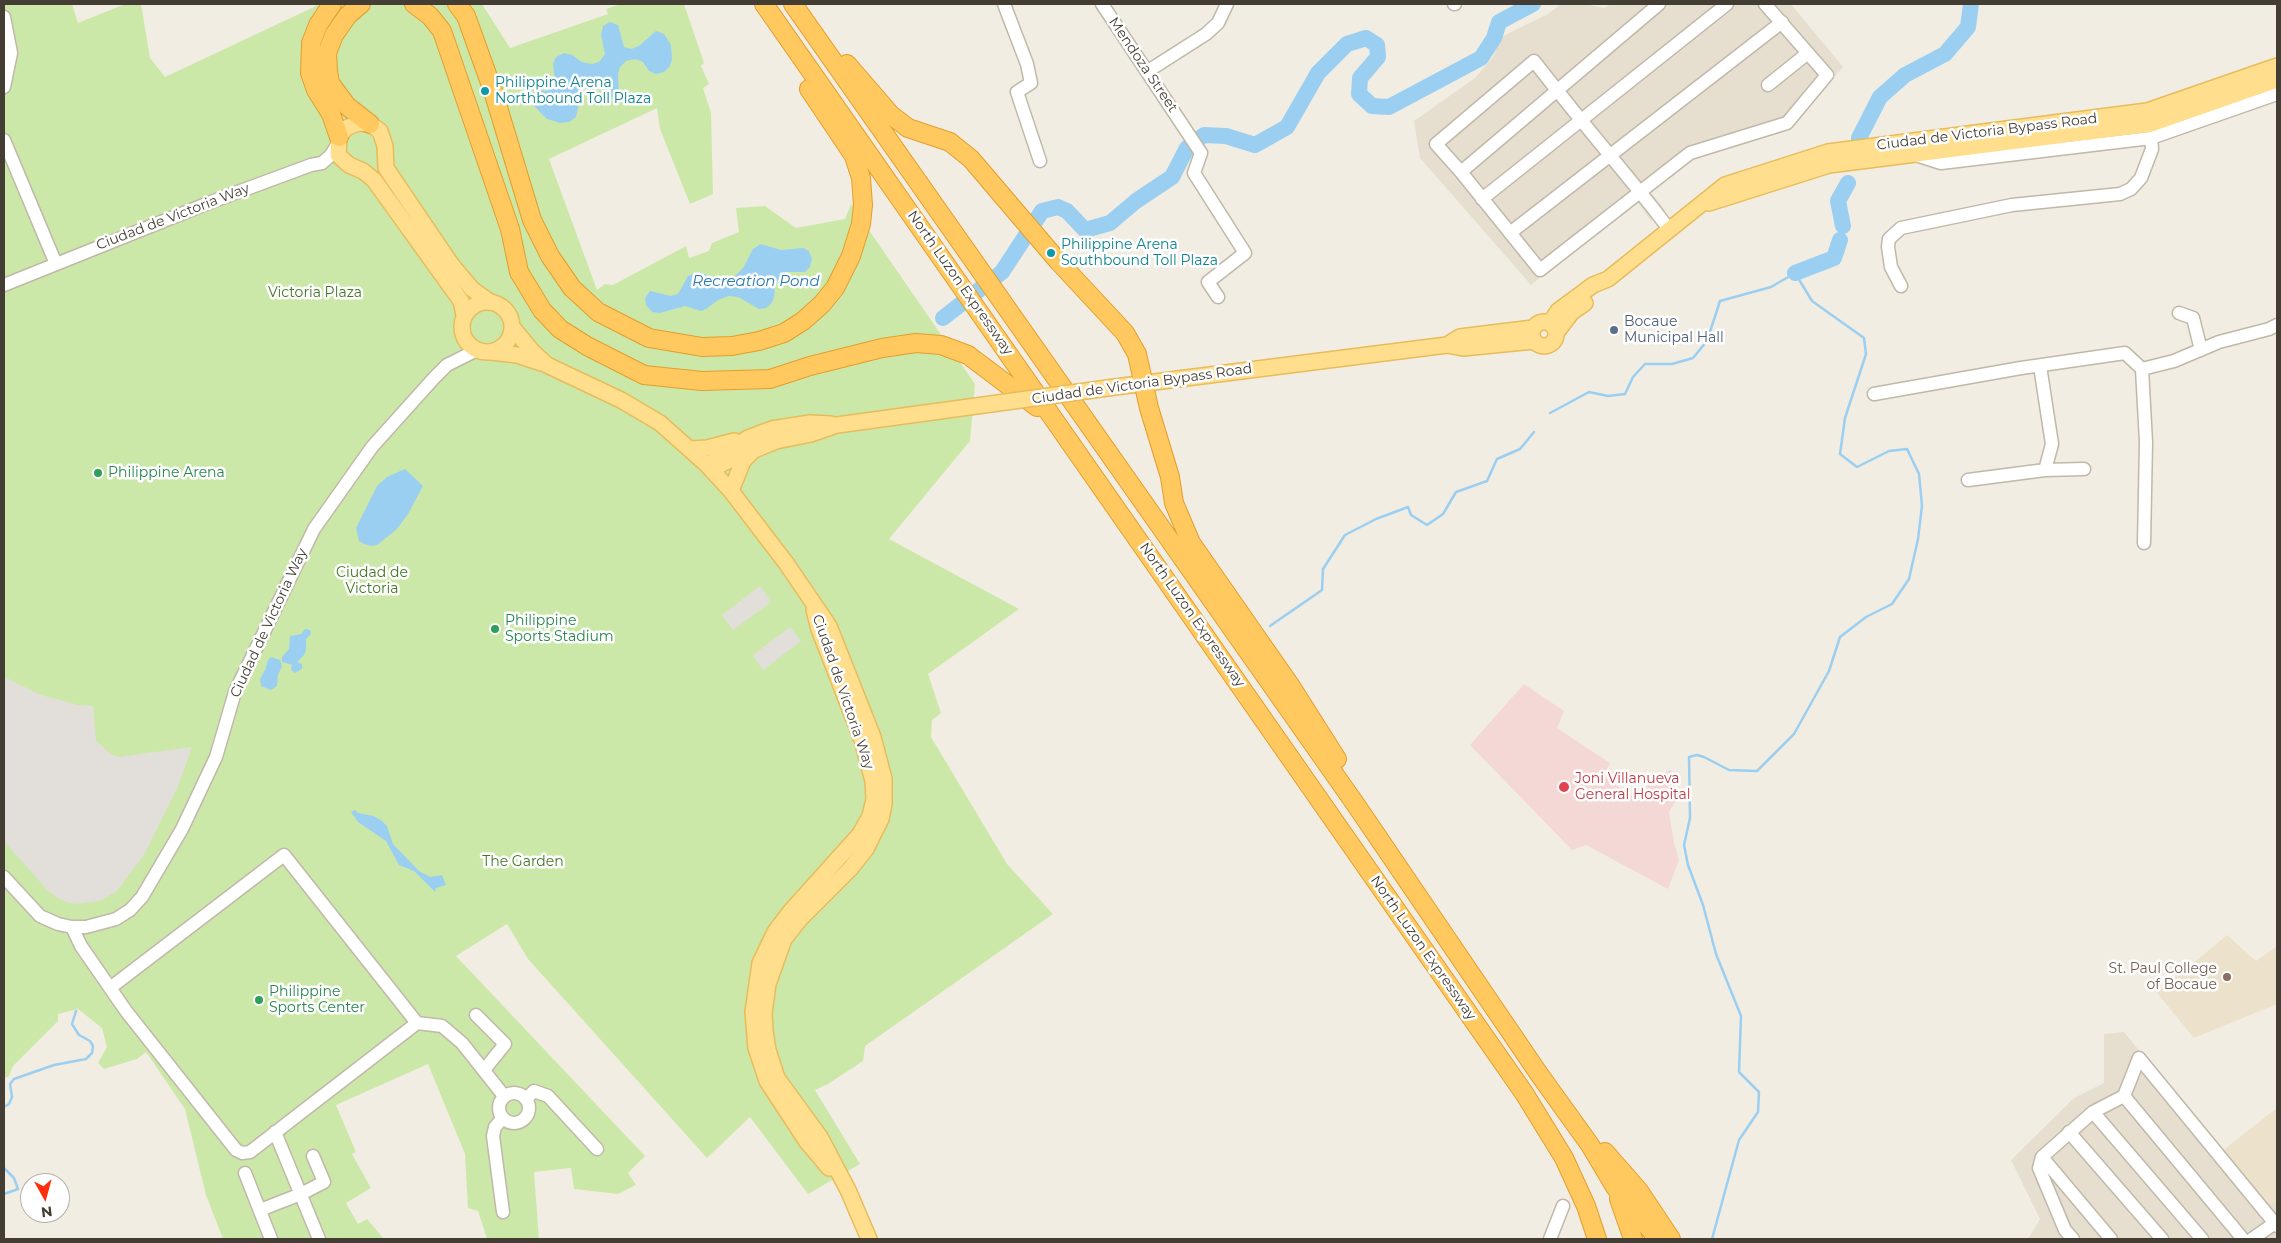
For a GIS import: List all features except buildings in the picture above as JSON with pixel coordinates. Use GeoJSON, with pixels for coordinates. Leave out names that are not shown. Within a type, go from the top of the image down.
{"type":"FeatureCollection","features":[{"type":"Feature","properties":{"kind":"highway"},"geometry":{"type":"LineString","coordinates":[[332,4],[318,24],[311,43],[310,73],[316,90],[331,114],[338,141]]}},
{"type":"Feature","properties":{"kind":"highway"},"geometry":{"type":"LineString","coordinates":[[361,4],[348,15],[334,35],[327,53],[328,72],[330,84],[347,106],[370,124]]}},
{"type":"Feature","properties":{"kind":"highway"},"geometry":{"type":"LineString","coordinates":[[414,4],[430,16],[442,31],[510,228],[519,272],[542,310],[560,329],[596,350],[644,374],[702,380],[770,379],[810,366],[882,348],[916,343],[942,345],[968,356],[1057,423]]}},
{"type":"Feature","properties":{"kind":"highway"},"geometry":{"type":"LineString","coordinates":[[456,4],[466,16],[493,91],[532,220],[550,256],[572,288],[598,312],[649,338],[702,347],[732,346],[759,341],[784,333],[803,321],[822,304],[835,288],[851,256],[861,224],[863,205],[861,178],[854,156],[800,75],[762,4]]}},
{"type":"Feature","properties":{"kind":"highway","name":"North Luzon Expressway"},"geometry":{"type":"LineString","coordinates":[[762,4],[955,276],[1524,1093],[1564,1158],[1586,1206],[1597,1239]]}},
{"type":"Feature","properties":{"kind":"highway"},"geometry":{"type":"LineString","coordinates":[[793,4],[891,115],[908,128],[950,142],[971,159],[1044,245],[1125,333],[1137,354],[1152,422],[1170,477],[1174,503],[1191,543],[1292,688],[1335,756],[1356,805]]}},
{"type":"Feature","properties":{"kind":"highway","name":"North Luzon Expressway"},"geometry":{"type":"LineString","coordinates":[[793,4],[1356,805],[1539,1074],[1590,1144],[1615,1186],[1658,1239]]}},
{"type":"Feature","properties":{"kind":"highway"},"geometry":{"type":"LineString","coordinates":[[1539,1074],[1580,1115],[1612,1162],[1639,1191],[1672,1239]]}},
{"type":"Feature","properties":{"kind":"highway","name":"North Luzon Expressway"},"geometry":{"type":"LineString","coordinates":[[1615,1186],[1633,1239]]}},
{"type":"Feature","properties":{"kind":"main road","name":"Ciudad de Victoria Bypass Road"},"geometry":{"type":"LineString","coordinates":[[1553,328],[1572,312],[1599,294],[1608,279],[1669,229],[1703,205],[1829,158],[2146,112],[2277,66]]}},
{"type":"Feature","properties":{"kind":"main road","name":"Ciudad de Victoria Bypass Road"},"geometry":{"type":"LineString","coordinates":[[1880,152],[1916,155],[2151,124],[2277,80]]}},
{"type":"Feature","properties":{"kind":"main road"},"geometry":{"type":"LineString","coordinates":[[483,351],[506,344],[513,328],[506,310],[490,302],[472,289],[451,264],[386,168],[380,131],[370,124],[352,125],[338,141],[338,155],[349,165],[363,171],[374,180],[461,301],[464,315],[461,326],[464,338],[469,346],[483,351],[517,355],[547,365]]}},
{"type":"Feature","properties":{"kind":"main road"},"geometry":{"type":"LineString","coordinates":[[464,315],[473,306],[490,302]]}},
{"type":"Feature","properties":{"kind":"main road"},"geometry":{"type":"LineString","coordinates":[[1539,323],[1553,328],[1553,341],[1547,346],[1539,345],[1533,334],[1539,323]]}},
{"type":"Feature","properties":{"kind":"main road","name":"Ciudad de Victoria Way"},"geometry":{"type":"LineString","coordinates":[[513,328],[532,351],[547,365],[621,400],[660,423],[691,449],[731,490],[786,563],[814,606],[814,616],[819,629],[867,738],[874,799],[866,838],[790,912],[776,932],[760,963],[756,1048],[767,1082],[807,1142],[848,1190],[869,1239]]}},
{"type":"Feature","properties":{"kind":"main road","name":"Ciudad de Victoria Bypass Road"},"geometry":{"type":"LineString","coordinates":[[710,467],[752,443],[776,441],[811,434],[837,425],[1144,383],[1447,345],[1460,337],[1533,334]]}},
{"type":"Feature","properties":{"kind":"main road"},"geometry":{"type":"LineString","coordinates":[[691,449],[752,443]]}},
{"type":"Feature","properties":{"kind":"main road"},"geometry":{"type":"LineString","coordinates":[[731,490],[752,443]]}},
{"type":"Feature","properties":{"kind":"street"},"geometry":{"type":"LineString","coordinates":[[1004,4],[1029,73],[1031,82],[1017,92],[1040,161]]}},
{"type":"Feature","properties":{"kind":"street","name":"Mendoza Street"},"geometry":{"type":"LineString","coordinates":[[1102,4],[1200,151],[1201,154],[1194,173],[1245,253],[1208,282],[1218,297]]}},
{"type":"Feature","properties":{"kind":"street"},"geometry":{"type":"LineString","coordinates":[[1148,71],[1206,34],[1218,24],[1227,4]]}},
{"type":"Feature","properties":{"kind":"street"},"geometry":{"type":"LineString","coordinates":[[1461,172],[1556,89],[1659,4]]}},
{"type":"Feature","properties":{"kind":"street"},"geometry":{"type":"LineString","coordinates":[[1482,199],[1727,4]]}},
{"type":"Feature","properties":{"kind":"street"},"geometry":{"type":"LineString","coordinates":[[1669,229],[1640,192],[1534,61],[1436,144],[1540,270],[1640,192],[1690,153],[1787,123],[1827,75],[1766,4]]}},
{"type":"Feature","properties":{"kind":"street"},"geometry":{"type":"LineString","coordinates":[[4,17],[11,53],[4,87]]}},
{"type":"Feature","properties":{"kind":"street"},"geometry":{"type":"LineString","coordinates":[[1510,233],[1782,22]]}},
{"type":"Feature","properties":{"kind":"street"},"geometry":{"type":"LineString","coordinates":[[1768,85],[1808,53]]}},
{"type":"Feature","properties":{"kind":"street","name":"Ciudad de Victoria Bypass Road"},"geometry":{"type":"LineString","coordinates":[[1916,155],[1941,163],[2151,138],[2277,94]]}},
{"type":"Feature","properties":{"kind":"street"},"geometry":{"type":"LineString","coordinates":[[1901,286],[1892,267],[1888,247],[1889,239],[1901,228],[2012,205],[2120,194],[2131,189],[2141,178],[2152,149],[2151,138]]}},
{"type":"Feature","properties":{"kind":"street"},"geometry":{"type":"LineString","coordinates":[[4,140],[56,264]]}},
{"type":"Feature","properties":{"kind":"street","name":"Ciudad de Victoria Way"},"geometry":{"type":"LineString","coordinates":[[4,285],[211,202],[310,165],[322,163],[330,155],[338,141]]}},
{"type":"Feature","properties":{"kind":"street"},"geometry":{"type":"LineString","coordinates":[[2179,314],[2193,318],[2201,350]]}},
{"type":"Feature","properties":{"kind":"street"},"geometry":{"type":"LineString","coordinates":[[2142,369],[2174,361],[2220,342],[2269,330],[2277,325]]}},
{"type":"Feature","properties":{"kind":"street","name":"Ciudad de Victoria Way"},"geometry":{"type":"LineString","coordinates":[[4,877],[40,916],[58,924],[72,927],[102,924],[116,919],[130,910],[142,897],[182,829],[216,758],[235,692],[314,528],[372,447],[447,365],[483,351]]}},
{"type":"Feature","properties":{"kind":"street"},"geometry":{"type":"LineString","coordinates":[[1874,394],[2126,353],[2142,369],[2146,442],[2144,543]]}},
{"type":"Feature","properties":{"kind":"street"},"geometry":{"type":"LineString","coordinates":[[2040,366],[2052,444],[2045,470]]}},
{"type":"Feature","properties":{"kind":"street"},"geometry":{"type":"LineString","coordinates":[[1968,480],[2045,470],[2084,469]]}},
{"type":"Feature","properties":{"kind":"street"},"geometry":{"type":"LineString","coordinates":[[110,988],[284,855],[417,1023]]}},
{"type":"Feature","properties":{"kind":"street"},"geometry":{"type":"LineString","coordinates":[[72,927],[81,946],[110,988],[236,1150],[242,1153],[250,1152],[417,1023],[442,1026],[462,1043],[504,1096]]}},
{"type":"Feature","properties":{"kind":"street"},"geometry":{"type":"LineString","coordinates":[[476,1015],[505,1044],[484,1070]]}},
{"type":"Feature","properties":{"kind":"street"},"geometry":{"type":"LineString","coordinates":[[2067,1236],[2039,1168],[2042,1157],[2093,1112],[2124,1096],[2139,1058],[2276,1224],[2252,1239]]}},
{"type":"Feature","properties":{"kind":"street"},"geometry":{"type":"LineString","coordinates":[[526,1099],[534,1091],[548,1096],[597,1149]]}},
{"type":"Feature","properties":{"kind":"street"},"geometry":{"type":"LineString","coordinates":[[513,1093],[526,1099],[529,1108],[524,1120],[514,1124],[502,1119],[498,1106],[504,1096],[513,1093]]}},
{"type":"Feature","properties":{"kind":"street"},"geometry":{"type":"LineString","coordinates":[[2124,1096],[2243,1239]]}},
{"type":"Feature","properties":{"kind":"street"},"geometry":{"type":"LineString","coordinates":[[2093,1112],[2202,1239]]}},
{"type":"Feature","properties":{"kind":"street"},"geometry":{"type":"LineString","coordinates":[[502,1119],[495,1127],[493,1136],[503,1212]]}},
{"type":"Feature","properties":{"kind":"street"},"geometry":{"type":"LineString","coordinates":[[275,1132],[319,1239]]}},
{"type":"Feature","properties":{"kind":"street"},"geometry":{"type":"LineString","coordinates":[[2069,1132],[2162,1239]]}},
{"type":"Feature","properties":{"kind":"street"},"geometry":{"type":"LineString","coordinates":[[260,1210],[324,1182],[313,1156]]}},
{"type":"Feature","properties":{"kind":"street"},"geometry":{"type":"LineString","coordinates":[[2042,1157],[2111,1239]]}},
{"type":"Feature","properties":{"kind":"street"},"geometry":{"type":"LineString","coordinates":[[245,1173],[271,1239]]}},
{"type":"Feature","properties":{"kind":"street"},"geometry":{"type":"LineString","coordinates":[[1550,1239],[1563,1206]]}},
{"type":"Feature","properties":{"kind":"shaded area"},"geometry":{"type":"Polygon","coordinates":[[[1561,4],[1584,4],[1604,8],[1610,4],[1791,4],[1843,67],[1786,129],[1690,159],[1650,191],[1665,210],[1651,221],[1636,200],[1531,285],[1420,158],[1414,121],[1475,78],[1493,57],[1501,37],[1548,14],[1561,4]]]}},
{"type":"Feature","properties":{"kind":"shaded area"},"geometry":{"type":"Polygon","coordinates":[[[760,586],[771,602],[733,630],[722,615],[760,586]]]}},
{"type":"Feature","properties":{"kind":"shaded area"},"geometry":{"type":"Polygon","coordinates":[[[790,627],[801,641],[763,670],[753,655],[790,627]]]}},
{"type":"Feature","properties":{"kind":"shaded area"},"geometry":{"type":"Polygon","coordinates":[[[4,677],[41,695],[78,705],[93,706],[96,741],[112,755],[119,757],[192,747],[178,786],[145,853],[117,891],[100,901],[74,904],[61,900],[48,891],[4,841],[4,677]]]}},
{"type":"Feature","properties":{"kind":"shaded area","name":"Joni Villanueva General Hospital"},"geometry":{"type":"Polygon","coordinates":[[[1524,684],[1564,711],[1557,728],[1610,763],[1603,776],[1639,801],[1652,778],[1671,770],[1679,795],[1669,812],[1679,860],[1668,889],[1586,845],[1572,850],[1470,745],[1524,684]]]}},
{"type":"Feature","properties":{"kind":"shaded area","name":"St. Paul College of Bocaue"},"geometry":{"type":"Polygon","coordinates":[[[2227,935],[2256,961],[2277,946],[2277,1004],[2194,1038],[2157,993],[2227,935]]]}},
{"type":"Feature","properties":{"kind":"shaded area"},"geometry":{"type":"Polygon","coordinates":[[[2124,1032],[2222,1151],[2270,1204],[2277,1200],[2277,1239],[2028,1239],[2040,1219],[2011,1160],[2074,1098],[2104,1083],[2104,1034],[2124,1032]]]}},
{"type":"Feature","properties":{"kind":"shaded area"},"geometry":{"type":"Polygon","coordinates":[[[2277,1108],[2277,1200],[2270,1204],[2222,1151],[2277,1108]]]}},
{"type":"Feature","properties":{"kind":"green space","name":"Ciudad de Victoria"},"geometry":{"type":"Polygon","coordinates":[[[4,4],[72,4],[78,23],[125,4],[141,4],[150,58],[165,77],[316,6],[316,4],[482,4],[510,48],[608,14],[606,9],[621,4],[684,4],[704,63],[701,66],[709,84],[703,88],[711,113],[713,194],[690,204],[660,129],[657,108],[549,159],[597,290],[605,284],[613,285],[686,246],[689,258],[709,251],[712,243],[739,232],[736,208],[765,206],[796,228],[845,219],[851,204],[975,384],[970,441],[889,539],[1019,609],[928,674],[941,713],[932,720],[931,737],[1007,864],[1053,914],[865,1046],[863,1061],[828,1084],[815,1090],[860,1164],[808,1194],[750,1117],[707,1158],[528,959],[507,924],[456,956],[645,1156],[628,1173],[636,1185],[618,1194],[574,1189],[571,1168],[534,1172],[539,1239],[487,1239],[478,1211],[468,1208],[465,1154],[428,1064],[336,1105],[356,1152],[352,1154],[371,1188],[346,1203],[358,1224],[367,1219],[384,1239],[223,1239],[206,1195],[185,1109],[146,1052],[137,1059],[104,1069],[98,1063],[107,1047],[102,1028],[78,1009],[58,1014],[58,1021],[13,1066],[9,1076],[4,1079],[4,4]]]}},
{"type":"Feature","properties":{"kind":"water"},"geometry":{"type":"Polygon","coordinates":[[[610,22],[618,25],[624,47],[631,49],[639,46],[656,31],[664,34],[671,45],[672,59],[670,66],[664,72],[656,74],[649,71],[643,62],[635,59],[626,61],[620,67],[618,74],[619,94],[615,98],[609,98],[598,86],[589,85],[582,90],[576,117],[569,122],[560,123],[547,119],[533,105],[535,93],[538,90],[546,91],[553,88],[555,81],[553,64],[556,57],[564,53],[572,55],[582,62],[592,64],[599,62],[605,54],[601,35],[603,26],[610,22]]]}},
{"type":"Feature","properties":{"kind":"water","name":"Recreation Pond"},"geometry":{"type":"Polygon","coordinates":[[[761,244],[781,250],[803,248],[809,251],[812,259],[810,267],[805,272],[786,272],[778,279],[774,298],[766,308],[759,309],[738,297],[729,296],[718,300],[701,311],[685,306],[660,313],[652,312],[646,305],[645,298],[650,291],[671,296],[678,294],[688,276],[698,272],[718,279],[727,279],[736,275],[743,268],[753,249],[761,244]]]}},
{"type":"Feature","properties":{"kind":"water"},"geometry":{"type":"Polygon","coordinates":[[[405,469],[423,486],[408,514],[397,529],[377,545],[364,544],[359,541],[356,528],[377,486],[387,477],[405,469]]]}},
{"type":"Feature","properties":{"kind":"water"},"geometry":{"type":"Polygon","coordinates":[[[305,629],[310,630],[311,634],[306,639],[304,655],[297,662],[302,664],[302,669],[295,673],[291,670],[292,665],[282,662],[282,657],[289,649],[290,636],[301,634],[305,629]]]}},
{"type":"Feature","properties":{"kind":"water"},"geometry":{"type":"Polygon","coordinates":[[[271,657],[280,660],[282,666],[278,675],[277,686],[271,690],[261,686],[260,679],[271,657]]]}},
{"type":"Feature","properties":{"kind":"water"},"geometry":{"type":"Polygon","coordinates":[[[355,810],[358,813],[374,816],[382,821],[387,826],[393,844],[419,871],[430,877],[442,875],[446,885],[436,888],[435,892],[414,871],[399,865],[386,841],[358,822],[351,812],[355,810]]]}},
{"type":"Feature","properties":{"kind":"waterway"},"geometry":{"type":"LineString","coordinates":[[943,318],[1002,272],[1042,211],[1058,207],[1067,211],[1085,230],[1110,223],[1136,201],[1172,177],[1187,148],[1204,135],[1226,136],[1255,145],[1287,127],[1318,73],[1347,44],[1366,38],[1377,45],[1378,57],[1360,78],[1359,94],[1372,106],[1389,107],[1481,58],[1494,38],[1499,22],[1533,4]]}},
{"type":"Feature","properties":{"kind":"waterway"},"geometry":{"type":"LineString","coordinates":[[1859,138],[1880,97],[1905,75],[1945,54],[1968,27],[1971,4]]}},
{"type":"Feature","properties":{"kind":"waterway"},"geometry":{"type":"LineString","coordinates":[[1843,226],[1838,201],[1848,183]]}},
{"type":"Feature","properties":{"kind":"waterway"},"geometry":{"type":"LineString","coordinates":[[1795,273],[1834,258],[1840,240]]}},
{"type":"Feature","properties":{"kind":"waterway"},"geometry":{"type":"LineString","coordinates":[[1550,413],[1589,392],[1608,396],[1625,394],[1633,377],[1645,364],[1672,364],[1693,358],[1707,341],[1720,301],[1771,287],[1795,273],[1812,301],[1864,338],[1866,354],[1845,418],[1840,454],[1857,467],[1889,451],[1907,449],[1919,474],[1922,506],[1918,539],[1909,579],[1892,604],[1866,617],[1840,637],[1829,671],[1794,734],[1757,771],[1729,770],[1704,757],[1697,755],[1689,757],[1690,818],[1684,845],[1688,865],[1703,905],[1716,954],[1741,1016],[1739,1072],[1759,1092],[1758,1112],[1739,1140],[1712,1239]]}},
{"type":"Feature","properties":{"kind":"waterway"},"geometry":{"type":"LineString","coordinates":[[1270,626],[1322,590],[1323,569],[1345,535],[1376,519],[1408,507],[1411,515],[1427,525],[1443,514],[1456,492],[1487,481],[1497,459],[1520,449],[1534,432]]}},
{"type":"Feature","properties":{"kind":"waterway"},"geometry":{"type":"LineString","coordinates":[[4,1107],[9,1104],[12,1097],[10,1084],[14,1079],[54,1065],[86,1059],[92,1053],[93,1046],[90,1041],[79,1035],[72,1024],[76,1011]]}},
{"type":"Feature","properties":{"kind":"waterway"},"geometry":{"type":"LineString","coordinates":[[4,1168],[14,1178],[18,1189],[4,1194]]}},
{"type":"Feature","properties":{"kind":"place","name":"Philippine Arena Northbound Toll Plaza"},"geometry":{"type":"Point","coordinates":[485,91]}},
{"type":"Feature","properties":{"kind":"place","name":"Philippine Arena Southbound Toll Plaza"},"geometry":{"type":"Point","coordinates":[1051,253]}},
{"type":"Feature","properties":{"kind":"place","name":"Bocaue Municipal Hall"},"geometry":{"type":"Point","coordinates":[1614,330]}},
{"type":"Feature","properties":{"kind":"place","name":"Philippine Arena"},"geometry":{"type":"Point","coordinates":[98,473]}},
{"type":"Feature","properties":{"kind":"place","name":"Philippine Sports Stadium"},"geometry":{"type":"Point","coordinates":[495,629]}},
{"type":"Feature","properties":{"kind":"place","name":"Joni Villanueva General Hospital"},"geometry":{"type":"Point","coordinates":[1564,787]}},
{"type":"Feature","properties":{"kind":"place","name":"St. Paul College of Bocaue"},"geometry":{"type":"Point","coordinates":[2227,977]}},
{"type":"Feature","properties":{"kind":"place","name":"Philippine Sports Center"},"geometry":{"type":"Point","coordinates":[259,1000]}},
{"type":"Feature","properties":{"kind":"park label","name":"Victoria Plaza"},"geometry":{"type":"Point","coordinates":[315,293]}},
{"type":"Feature","properties":{"kind":"park label","name":"The Garden"},"geometry":{"type":"Point","coordinates":[523,862]}}]}
